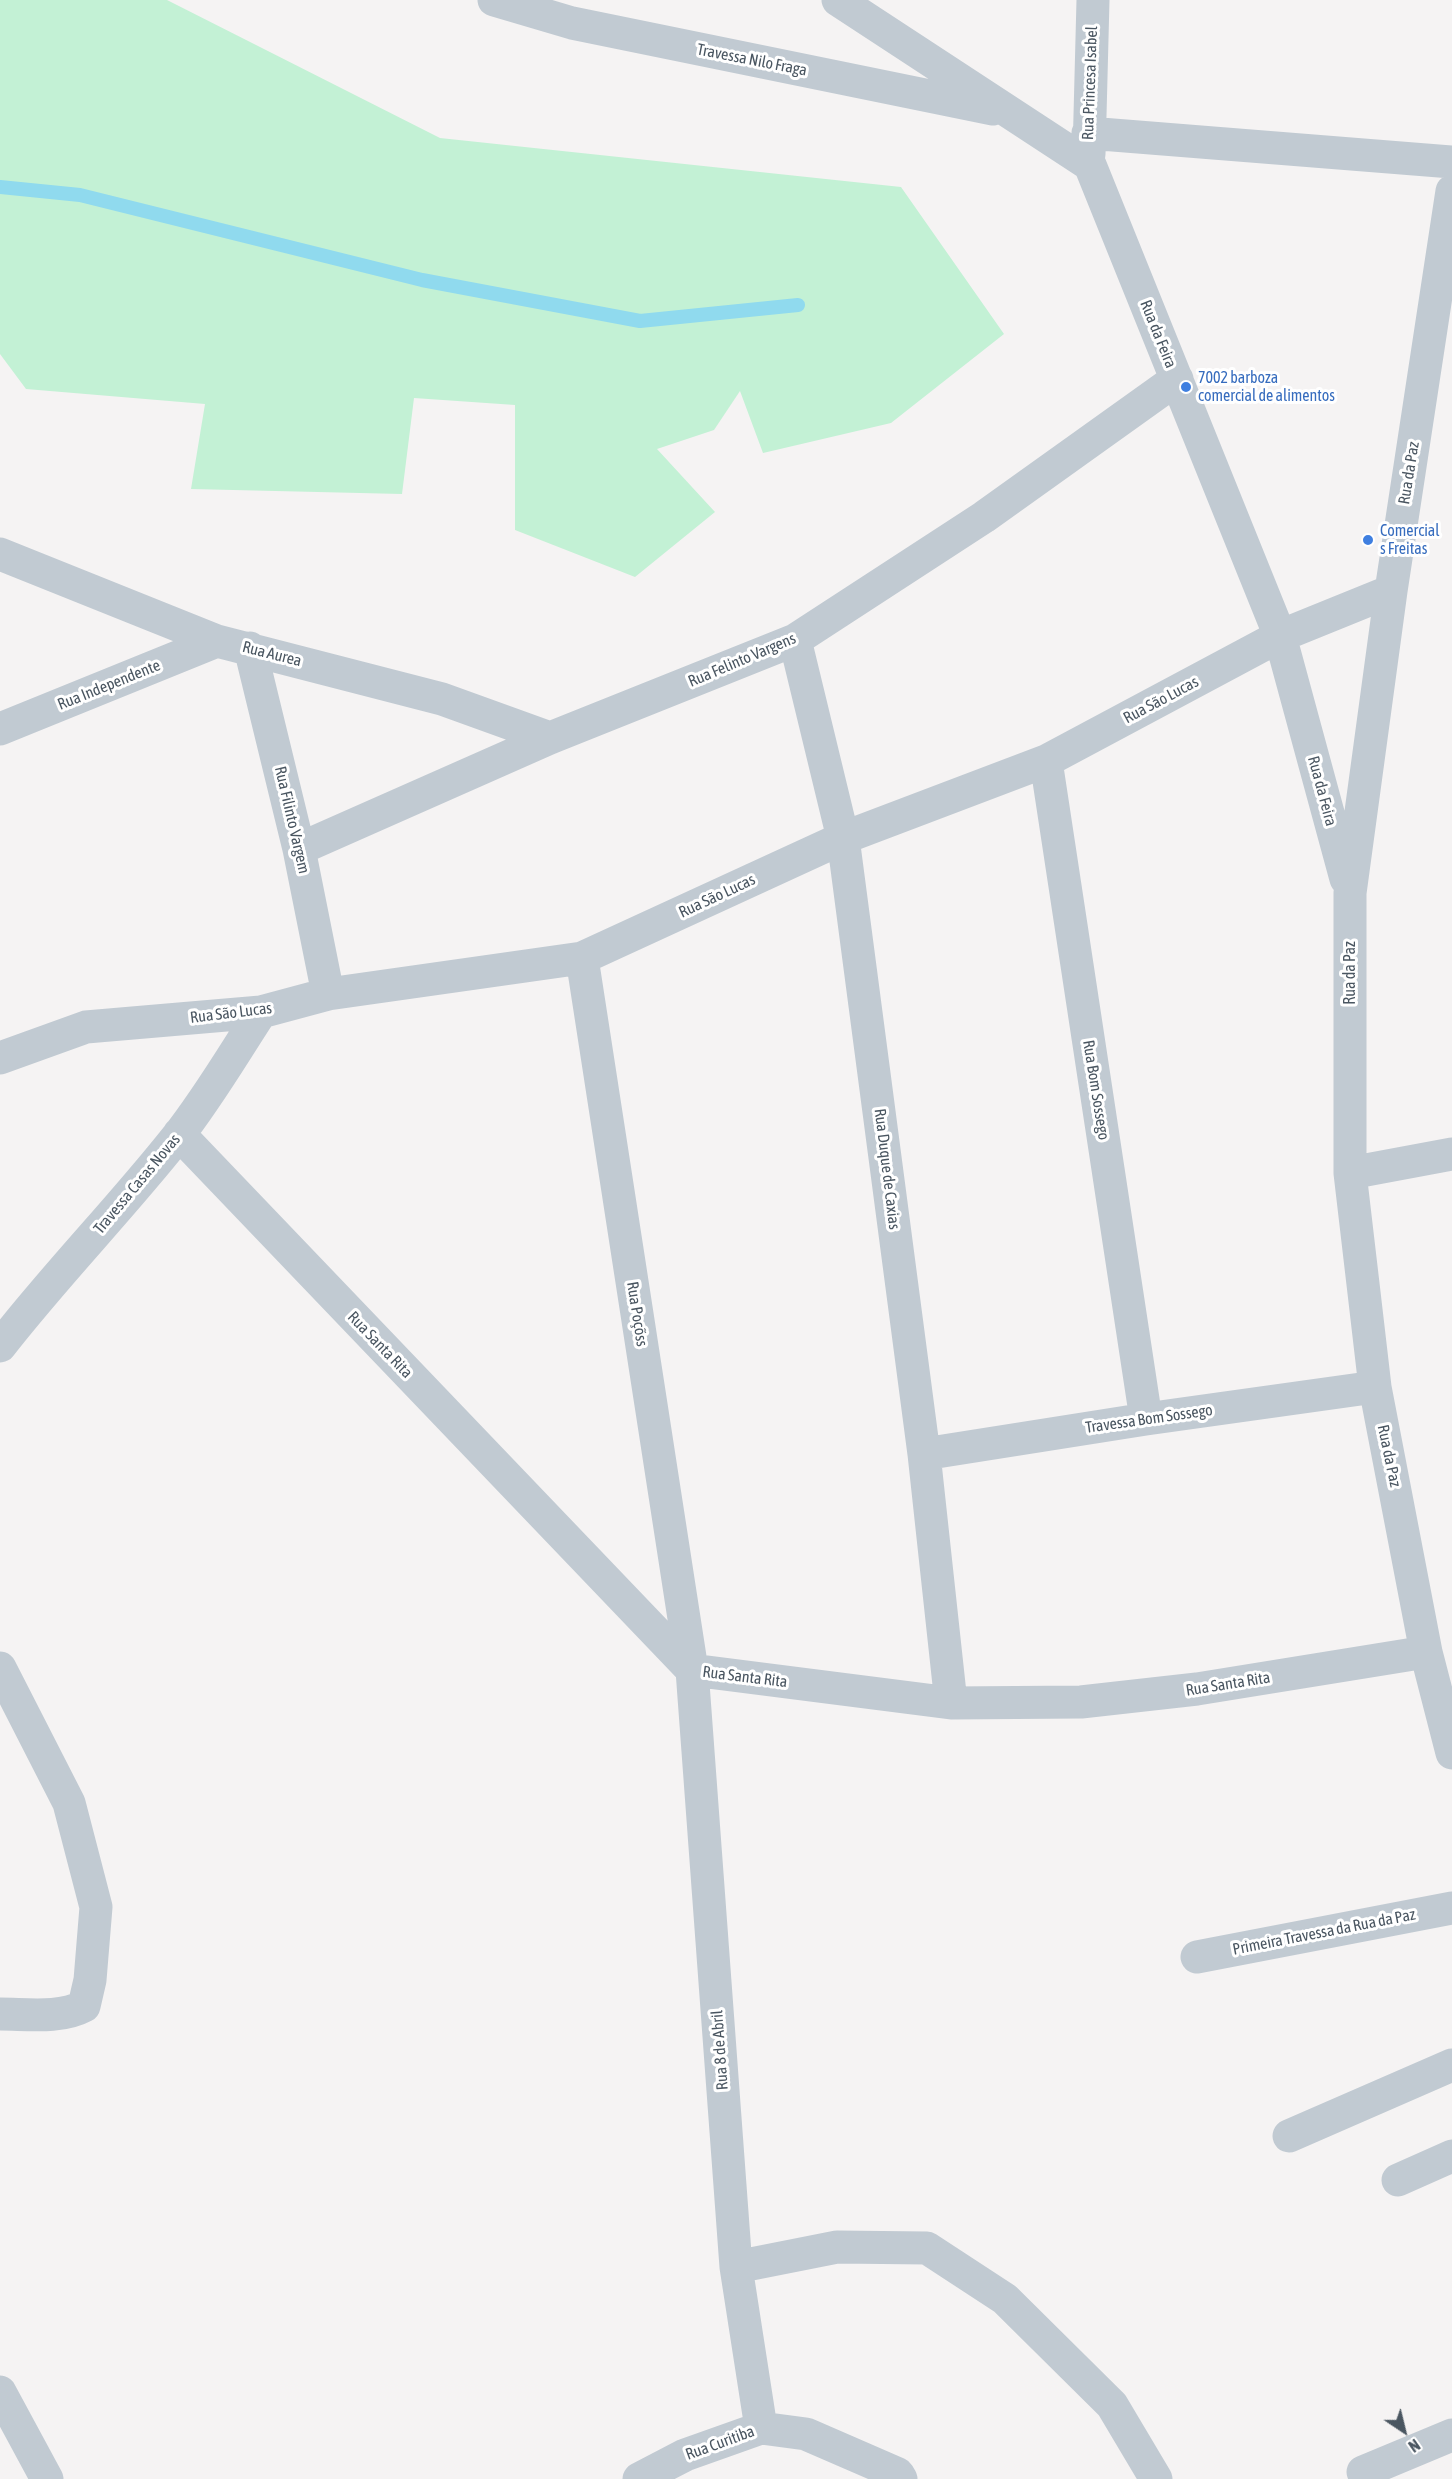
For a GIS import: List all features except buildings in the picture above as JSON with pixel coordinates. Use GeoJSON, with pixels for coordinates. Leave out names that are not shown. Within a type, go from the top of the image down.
{"type":"FeatureCollection","features":[{"type":"Feature","properties":{"kind":"street","name":"Travessa Nilo Fraga"},"geometry":{"type":"LineString","coordinates":[[494,0],[572,23],[1011,112]]}},
{"type":"Feature","properties":{"kind":"street"},"geometry":{"type":"LineString","coordinates":[[839,0],[1090,165]]}},
{"type":"Feature","properties":{"kind":"street","name":"Rua Princesa Isabel"},"geometry":{"type":"LineString","coordinates":[[1090,165],[1088,133],[1093,0]]}},
{"type":"Feature","properties":{"kind":"street"},"geometry":{"type":"LineString","coordinates":[[1088,133],[1452,162]]}},
{"type":"Feature","properties":{"kind":"street","name":"Rua da Feira"},"geometry":{"type":"LineString","coordinates":[[1090,165],[1280,636],[1350,892]]}},
{"type":"Feature","properties":{"kind":"street","name":"Rua da Paz"},"geometry":{"type":"LineString","coordinates":[[1452,190],[1391,591],[1350,892],[1350,1173],[1375,1387],[1426,1652],[1452,1753]]}},
{"type":"Feature","properties":{"kind":"street","name":"Rua Felinto Vargens"},"geometry":{"type":"LineString","coordinates":[[299,849],[550,738],[795,640],[984,517],[1177,379]]}},
{"type":"Feature","properties":{"kind":"street","name":"Rua Aurea"},"geometry":{"type":"LineString","coordinates":[[0,554],[217,641],[442,699],[550,738]]}},
{"type":"Feature","properties":{"kind":"street","name":"Rua São Lucas"},"geometry":{"type":"LineString","coordinates":[[0,1058],[86,1027],[261,1012],[328,994],[582,958],[843,838],[1046,761],[1280,636],[1391,591]]}},
{"type":"Feature","properties":{"kind":"street","name":"Rua Duque de Caxias"},"geometry":{"type":"LineString","coordinates":[[795,640],[843,838],[924,1454],[951,1703]]}},
{"type":"Feature","properties":{"kind":"street","name":"Rua Independente"},"geometry":{"type":"LineString","coordinates":[[0,729],[217,641]]}},
{"type":"Feature","properties":{"kind":"street","name":"Rua Filinto Vargem"},"geometry":{"type":"LineString","coordinates":[[250,648],[299,849],[328,994]]}},
{"type":"Feature","properties":{"kind":"street","name":"Rua Bom Sossego"},"geometry":{"type":"LineString","coordinates":[[1046,761],[1146,1419]]}},
{"type":"Feature","properties":{"kind":"street","name":"Rua Poçõss"},"geometry":{"type":"LineString","coordinates":[[582,958],[692,1670]]}},
{"type":"Feature","properties":{"kind":"street","name":"Travessa Casas Novas"},"geometry":{"type":"LineString","coordinates":[[0,1346],[59,1273],[120,1207],[179,1134],[261,1012]]}},
{"type":"Feature","properties":{"kind":"street","name":"Rua Santa Rita"},"geometry":{"type":"LineString","coordinates":[[179,1134],[692,1670],[951,1703],[1081,1702],[1197,1689],[1426,1652]]}},
{"type":"Feature","properties":{"kind":"street"},"geometry":{"type":"LineString","coordinates":[[1350,1173],[1452,1154]]}},
{"type":"Feature","properties":{"kind":"street","name":"Travessa Bom Sossego"},"geometry":{"type":"LineString","coordinates":[[924,1454],[1146,1419],[1375,1387]]}},
{"type":"Feature","properties":{"kind":"street"},"geometry":{"type":"LineString","coordinates":[[0,1668],[69,1803],[96,1907],[90,1980],[84,2006],[72,2012],[60,2014],[0,2014]]}},
{"type":"Feature","properties":{"kind":"street","name":"Rua 8 de Abril"},"geometry":{"type":"LineString","coordinates":[[692,1670],[736,2267],[761,2428]]}},
{"type":"Feature","properties":{"kind":"street","name":"Primeira Travessa da Rua da Paz"},"geometry":{"type":"LineString","coordinates":[[1197,1956],[1452,1908]]}},
{"type":"Feature","properties":{"kind":"street"},"geometry":{"type":"LineString","coordinates":[[1289,2136],[1452,2065]]}},
{"type":"Feature","properties":{"kind":"street"},"geometry":{"type":"LineString","coordinates":[[1398,2180],[1452,2156]]}},
{"type":"Feature","properties":{"kind":"street"},"geometry":{"type":"LineString","coordinates":[[736,2267],[837,2247],[927,2248],[1005,2299],[1112,2405],[1156,2479]]}},
{"type":"Feature","properties":{"kind":"street"},"geometry":{"type":"LineString","coordinates":[[0,2392],[47,2479]]}},
{"type":"Feature","properties":{"kind":"street","name":"Rua Curitiba"},"geometry":{"type":"LineString","coordinates":[[639,2479],[685,2455],[761,2428],[806,2434],[898,2474],[901,2479]]}},
{"type":"Feature","properties":{"kind":"street"},"geometry":{"type":"LineString","coordinates":[[1363,2472],[1452,2435]]}},
{"type":"Feature","properties":{"kind":"green space"},"geometry":{"type":"Polygon","coordinates":[[[0,0],[167,0],[440,138],[901,187],[1004,334],[891,423],[763,453],[740,391],[714,430],[657,449],[715,512],[635,577],[515,530],[515,405],[414,398],[402,494],[191,489],[205,404],[26,389],[0,354],[0,0]]]}},
{"type":"Feature","properties":{"kind":"waterway"},"geometry":{"type":"LineString","coordinates":[[0,187],[80,195],[422,280],[640,321],[798,305]]}},
{"type":"Feature","properties":{"kind":"place","name":"7002 barboza comercial de alimentos"},"geometry":{"type":"Point","coordinates":[1186,387]}},
{"type":"Feature","properties":{"kind":"place","name":"Comercial s Freitas"},"geometry":{"type":"Point","coordinates":[1368,540]}}]}
